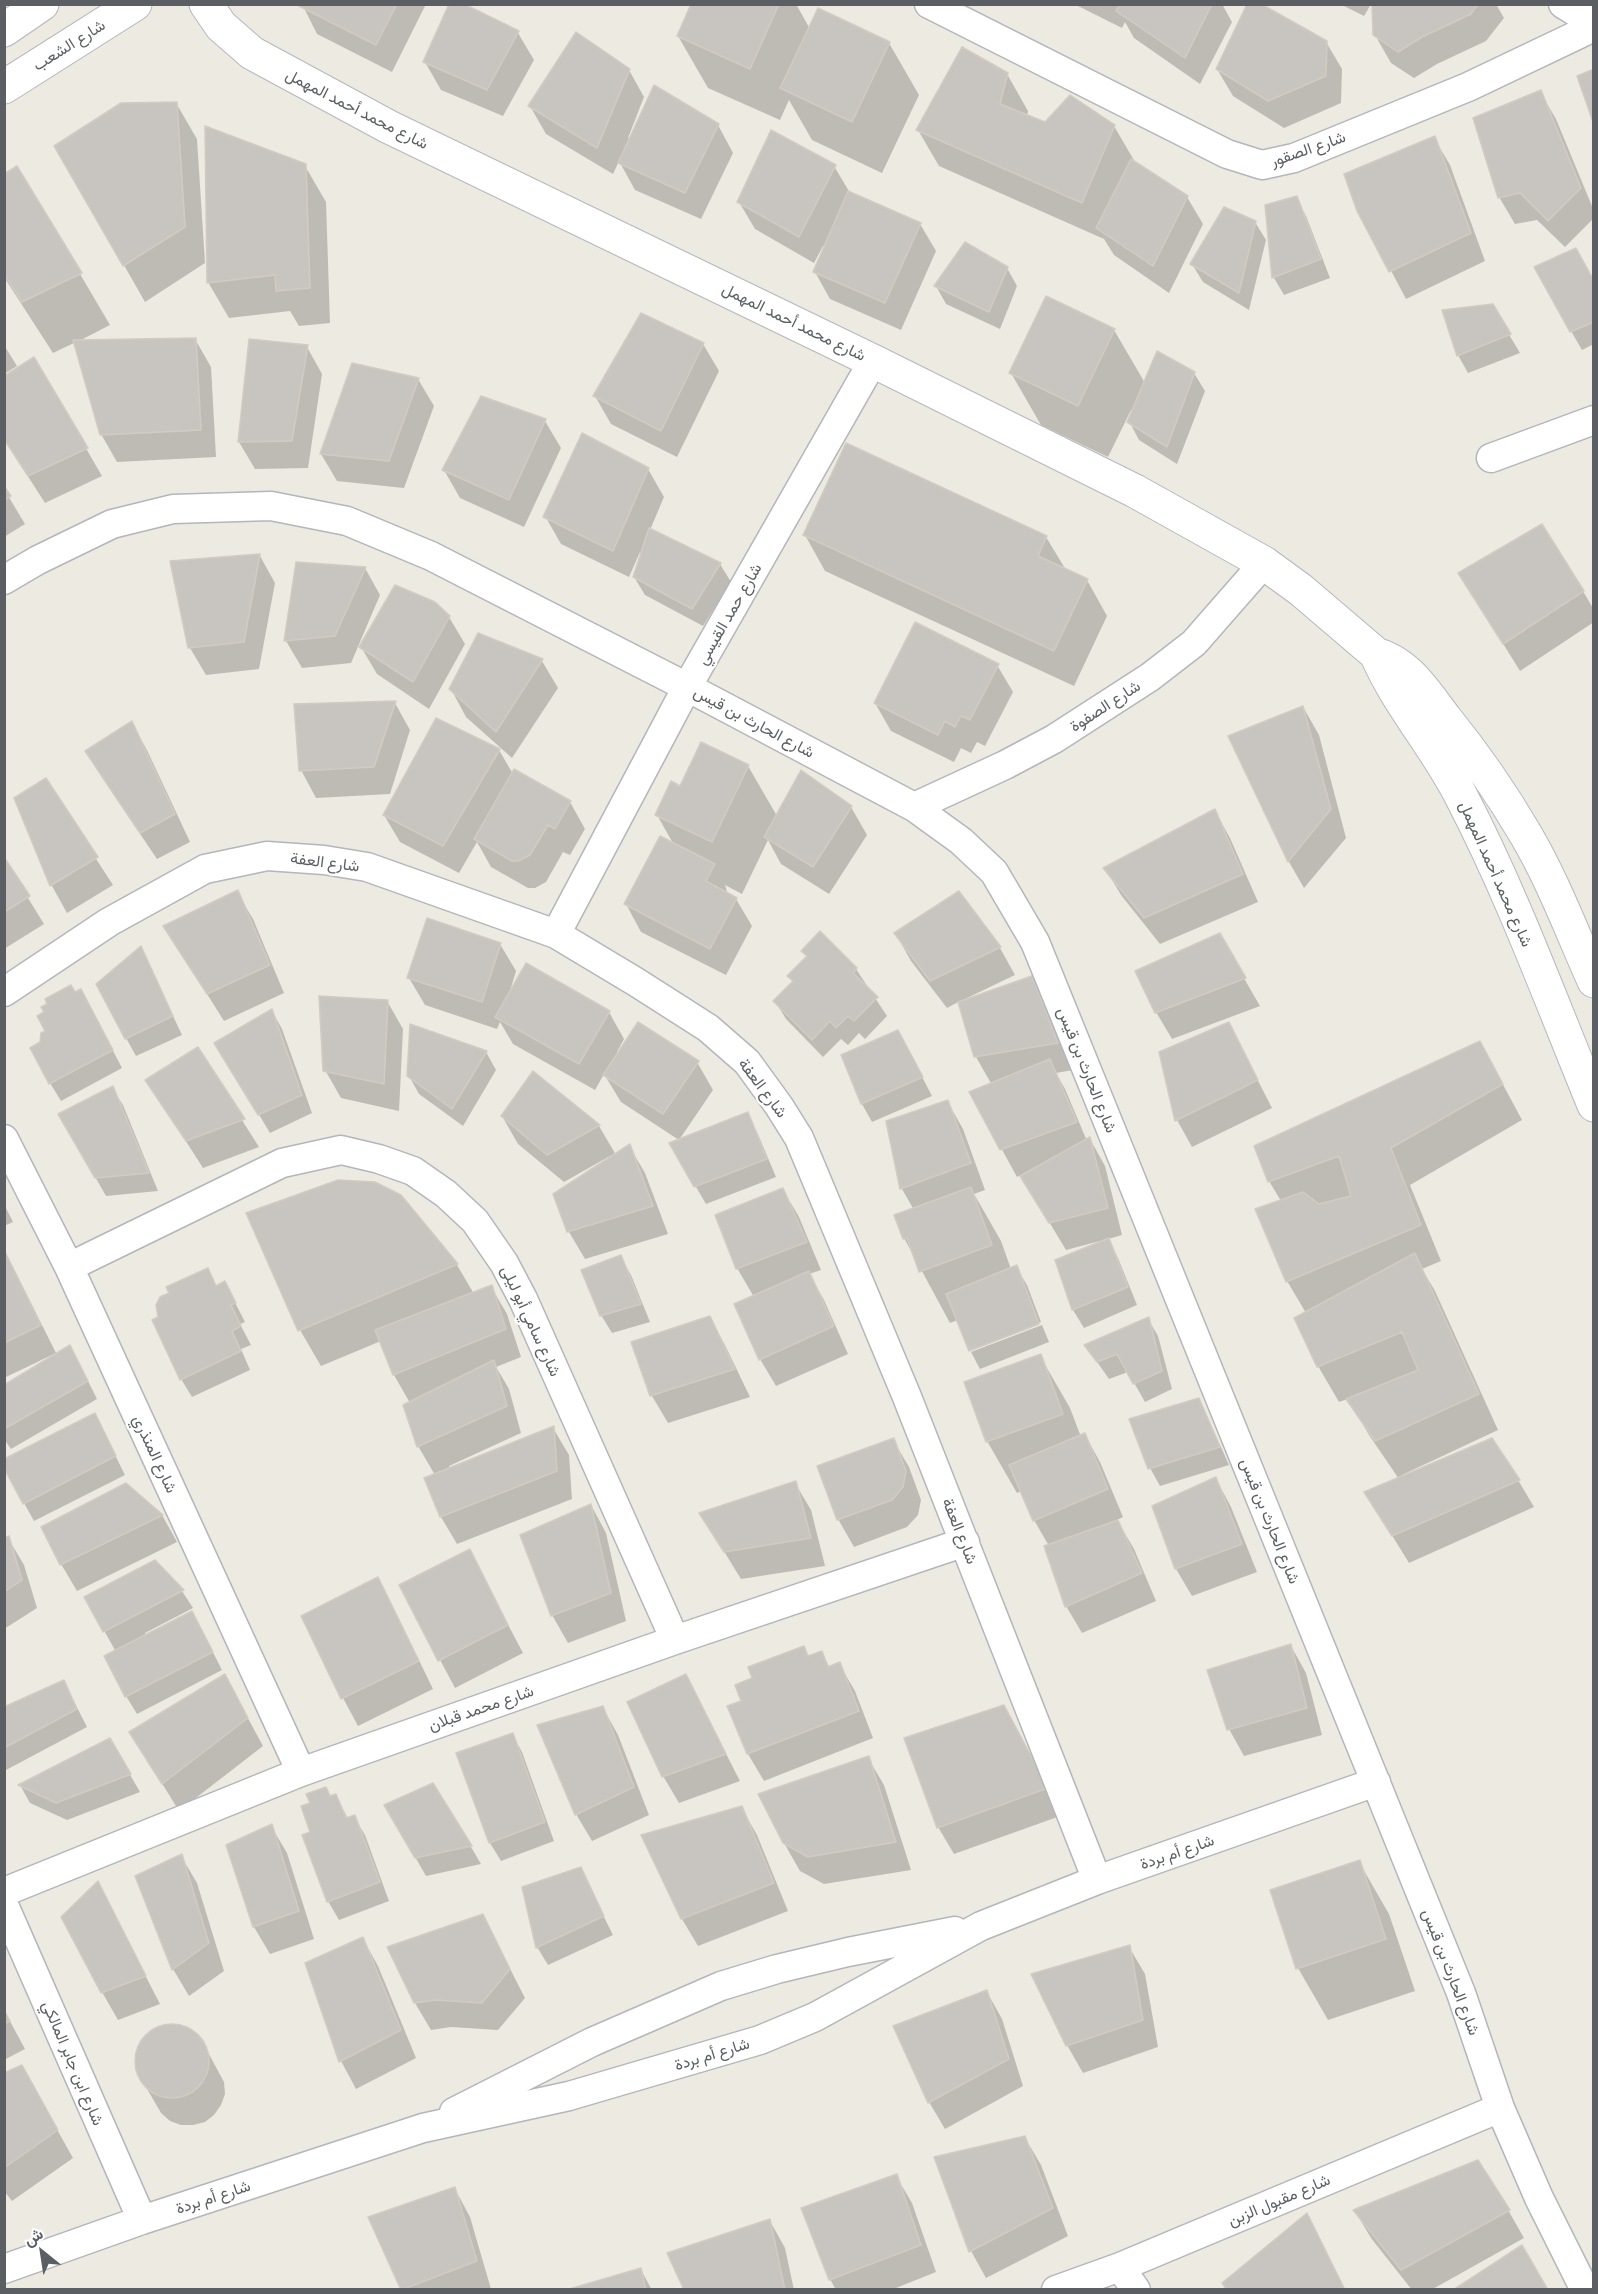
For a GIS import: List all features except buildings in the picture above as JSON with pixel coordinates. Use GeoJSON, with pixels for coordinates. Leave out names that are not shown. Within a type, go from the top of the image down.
{"type":"FeatureCollection","features":[{"type":"Feature","properties":{"kind":"main road"},"geometry":{"type":"LineString","coordinates":[[4,30],[42,4]]}},
{"type":"Feature","properties":{"kind":"main road","name":"شارع الشعب"},"geometry":{"type":"LineString","coordinates":[[4,87],[135,4]]}},
{"type":"Feature","properties":{"kind":"main road","name":"شارع محمد أحمد المهمل"},"geometry":{"type":"LineString","coordinates":[[206,4],[221,26],[252,53],[311,87],[1135,491],[1264,563],[1301,590],[1376,654],[1397,663],[1416,680],[1470,748],[1527,837],[1552,885],[1593,981]]}},
{"type":"Feature","properties":{"kind":"main road","name":"شارع محمد أحمد المهمل"},"geometry":{"type":"LineString","coordinates":[[1376,654],[1389,680],[1460,792],[1486,844],[1593,1105]]}},
{"type":"Feature","properties":{"kind":"street","name":"شارع الصقور"},"geometry":{"type":"LineString","coordinates":[[929,4],[1227,154],[1262,165],[1294,158],[1468,87],[1593,25]]}},
{"type":"Feature","properties":{"kind":"street"},"geometry":{"type":"LineString","coordinates":[[1563,4],[1593,25]]}},
{"type":"Feature","properties":{"kind":"street","name":"شارع حمد القيسي"},"geometry":{"type":"LineString","coordinates":[[556,934],[687,687],[873,361]]}},
{"type":"Feature","properties":{"kind":"street"},"geometry":{"type":"LineString","coordinates":[[1491,458],[1593,420]]}},
{"type":"Feature","properties":{"kind":"street","name":"شارع الحارث بن قيس"},"geometry":{"type":"LineString","coordinates":[[4,580],[38,560],[112,524],[173,509],[271,506],[347,521],[431,556],[687,687],[914,807],[961,841],[994,872],[1035,942],[1461,1993],[1500,2108],[1539,2198],[1585,2289]]}},
{"type":"Feature","properties":{"kind":"street","name":"شارع الصفوة"},"geometry":{"type":"LineString","coordinates":[[914,807],[1005,765],[1054,739],[1150,677],[1194,643],[1264,563]]}},
{"type":"Feature","properties":{"kind":"street","name":"شارع العفة"},"geometry":{"type":"LineString","coordinates":[[4,992],[109,922],[205,869],[267,856],[367,867],[556,934],[708,1028],[747,1062],[779,1106],[803,1148],[965,1542],[1096,1880]]}},
{"type":"Feature","properties":{"kind":"street","name":"شارع المنذري"},"geometry":{"type":"LineString","coordinates":[[4,1139],[69,1267],[301,1772]]}},
{"type":"Feature","properties":{"kind":"street","name":"شارع سامي أبو ليلى"},"geometry":{"type":"LineString","coordinates":[[69,1267],[282,1163],[341,1150],[379,1159],[413,1171],[446,1194],[475,1221],[504,1263],[523,1299],[675,1640]]}},
{"type":"Feature","properties":{"kind":"street","name":"شارع محمد قبلان"},"geometry":{"type":"LineString","coordinates":[[4,1892],[301,1772],[675,1640],[965,1542]]}},
{"type":"Feature","properties":{"kind":"street","name":"شارع أم بردة"},"geometry":{"type":"LineString","coordinates":[[4,2269],[142,2220],[423,2128],[569,2096],[760,2040],[824,2013],[981,1926],[1096,1880],[1376,1782]]}},
{"type":"Feature","properties":{"kind":"street","name":"شارع ابن جابر المالكي"},"geometry":{"type":"LineString","coordinates":[[4,1905],[142,2220]]}},
{"type":"Feature","properties":{"kind":"street","name":"شارع أم بردة"},"geometry":{"type":"LineString","coordinates":[[423,2128],[592,2042],[721,1986],[848,1952],[981,1926]]}},
{"type":"Feature","properties":{"kind":"street","name":"شارع مقبول الزبن"},"geometry":{"type":"LineString","coordinates":[[1056,2289],[1128,2278],[1500,2108]]}}]}
